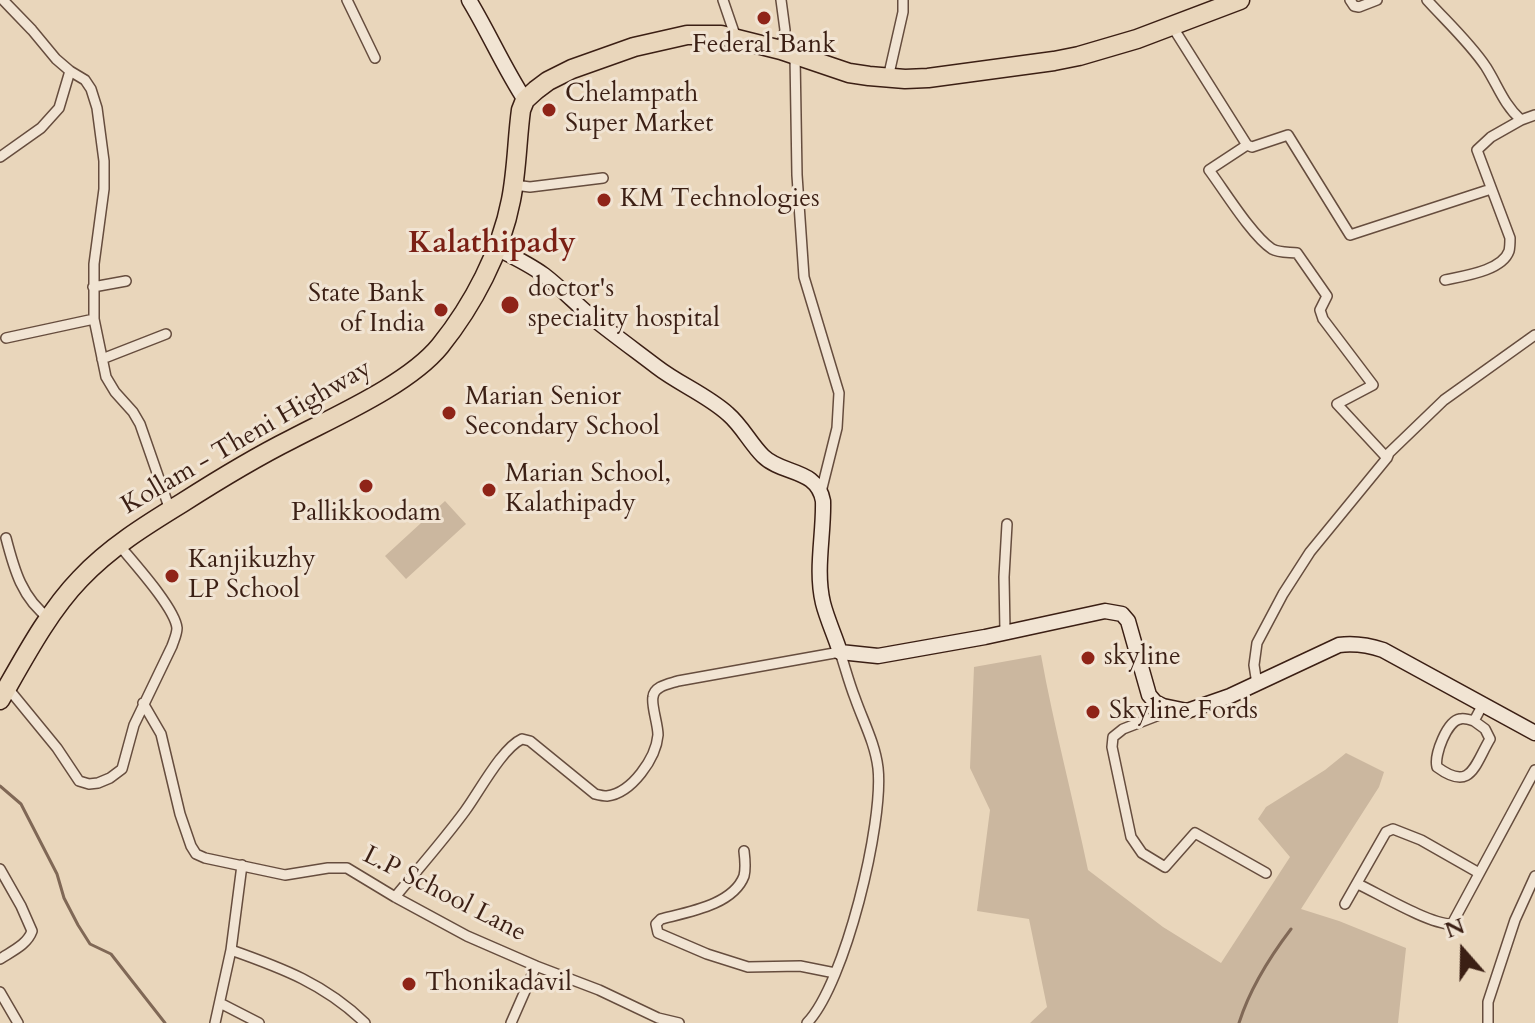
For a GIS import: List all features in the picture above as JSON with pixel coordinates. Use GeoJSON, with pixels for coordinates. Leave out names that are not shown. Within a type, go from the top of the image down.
{"type":"FeatureCollection","features":[{"type":"Feature","properties":{"kind":"highway"},"geometry":{"type":"LineString","coordinates":[[525,100],[548,81],[572,69],[634,47],[700,33],[736,38],[849,73],[888,78],[941,76],[1054,61],[1125,42],[1233,2]]}},
{"type":"Feature","properties":{"kind":"highway","name":"Kollam - Theni Highway"},"geometry":{"type":"LineString","coordinates":[[4,694],[50,619],[81,578],[119,545],[147,524],[264,453],[379,392],[417,368],[438,349],[461,318],[482,281],[509,213],[519,123],[525,100]]}},
{"type":"Feature","properties":{"kind":"main road"},"geometry":{"type":"LineString","coordinates":[[469,0],[525,100]]}},
{"type":"Feature","properties":{"kind":"main road"},"geometry":{"type":"LineString","coordinates":[[496,248],[545,276],[594,319],[658,368],[725,411],[762,455],[817,484],[821,492],[823,517],[823,605],[840,652],[878,656],[1105,611],[1122,614],[1128,621],[1149,695],[1155,702],[1175,709],[1187,711],[1230,696],[1339,645],[1354,643],[1383,650],[1535,733]]}},
{"type":"Feature","properties":{"kind":"street"},"geometry":{"type":"LineString","coordinates":[[3,0],[56,59],[85,80],[91,89],[101,134],[104,189],[94,264],[94,319],[106,377],[140,424],[170,510]]}},
{"type":"Feature","properties":{"kind":"street"},"geometry":{"type":"LineString","coordinates":[[347,0],[375,58]]}},
{"type":"Feature","properties":{"kind":"street"},"geometry":{"type":"LineString","coordinates":[[723,0],[736,38]]}},
{"type":"Feature","properties":{"kind":"street"},"geometry":{"type":"LineString","coordinates":[[781,0],[788,53],[804,277],[839,393],[837,428],[821,492]]}},
{"type":"Feature","properties":{"kind":"street"},"geometry":{"type":"LineString","coordinates":[[888,78],[903,0]]}},
{"type":"Feature","properties":{"kind":"street"},"geometry":{"type":"LineString","coordinates":[[1350,0],[1359,7],[1377,0]]}},
{"type":"Feature","properties":{"kind":"street"},"geometry":{"type":"LineString","coordinates":[[1427,0],[1487,68],[1502,97],[1521,120]]}},
{"type":"Feature","properties":{"kind":"street"},"geometry":{"type":"LineString","coordinates":[[1172,26],[1247,145],[1252,147],[1288,135],[1350,235],[1491,189]]}},
{"type":"Feature","properties":{"kind":"street"},"geometry":{"type":"LineString","coordinates":[[0,157],[41,128],[59,108],[70,71]]}},
{"type":"Feature","properties":{"kind":"street"},"geometry":{"type":"LineString","coordinates":[[1445,280],[1476,274],[1498,264],[1509,253],[1510,238],[1477,150],[1491,137],[1535,115]]}},
{"type":"Feature","properties":{"kind":"street"},"geometry":{"type":"LineString","coordinates":[[1247,145],[1209,170],[1259,237],[1272,249],[1297,253],[1327,296],[1320,310],[1323,319],[1373,385],[1337,404],[1387,458]]}},
{"type":"Feature","properties":{"kind":"street"},"geometry":{"type":"LineString","coordinates":[[514,185],[530,187],[603,178]]}},
{"type":"Feature","properties":{"kind":"street"},"geometry":{"type":"LineString","coordinates":[[93,287],[126,281]]}},
{"type":"Feature","properties":{"kind":"street"},"geometry":{"type":"LineString","coordinates":[[6,338],[94,319]]}},
{"type":"Feature","properties":{"kind":"street"},"geometry":{"type":"LineString","coordinates":[[102,359],[166,334]]}},
{"type":"Feature","properties":{"kind":"street"},"geometry":{"type":"LineString","coordinates":[[1257,684],[1254,655],[1257,643],[1310,552],[1389,453],[1444,400],[1535,335]]}},
{"type":"Feature","properties":{"kind":"street"},"geometry":{"type":"LineString","coordinates":[[1005,631],[1007,524]]}},
{"type":"Feature","properties":{"kind":"street"},"geometry":{"type":"LineString","coordinates":[[6,538],[14,571],[36,609],[50,619]]}},
{"type":"Feature","properties":{"kind":"street"},"geometry":{"type":"LineString","coordinates":[[4,694],[57,748],[79,781],[89,784],[110,778],[122,769],[130,737],[143,703],[172,646],[177,625],[157,592],[119,545]]}},
{"type":"Feature","properties":{"kind":"street"},"geometry":{"type":"LineString","coordinates":[[395,897],[516,742],[522,739],[530,741],[595,794],[608,796],[627,786],[649,764],[658,732],[652,700],[658,689],[678,681],[840,652],[875,753],[878,787],[868,865],[857,906],[821,1006],[807,1023]]}},
{"type":"Feature","properties":{"kind":"street","name":"L.P School Lane"},"geometry":{"type":"LineString","coordinates":[[143,703],[161,734],[180,814],[196,854],[275,875],[347,868],[467,936],[599,990],[658,1018],[679,1023]]}},
{"type":"Feature","properties":{"kind":"street"},"geometry":{"type":"LineString","coordinates":[[1474,721],[1482,706]]}},
{"type":"Feature","properties":{"kind":"street"},"geometry":{"type":"LineString","coordinates":[[1175,709],[1123,729],[1113,737],[1112,747],[1131,837],[1142,853],[1165,867],[1195,833],[1266,873]]}},
{"type":"Feature","properties":{"kind":"street"},"geometry":{"type":"LineString","coordinates":[[1461,718],[1474,721],[1485,729],[1490,739],[1470,774],[1460,779],[1450,777],[1437,767],[1435,758],[1438,749],[1453,722],[1461,718]]}},
{"type":"Feature","properties":{"kind":"street"},"geometry":{"type":"LineString","coordinates":[[1358,884],[1423,915],[1452,924],[1535,770]]}},
{"type":"Feature","properties":{"kind":"street"},"geometry":{"type":"LineString","coordinates":[[1345,904],[1386,832],[1393,829],[1421,840],[1479,873]]}},
{"type":"Feature","properties":{"kind":"street"},"geometry":{"type":"LineString","coordinates":[[744,851],[745,873],[738,887],[720,901],[661,919],[656,924],[658,933],[748,967],[800,966],[835,973]]}},
{"type":"Feature","properties":{"kind":"street"},"geometry":{"type":"LineString","coordinates":[[215,1023],[231,950],[242,865]]}},
{"type":"Feature","properties":{"kind":"street"},"geometry":{"type":"LineString","coordinates":[[0,869],[32,931],[21,946],[0,959]]}},
{"type":"Feature","properties":{"kind":"street"},"geometry":{"type":"LineString","coordinates":[[1488,1023],[1488,1002],[1515,920],[1535,876]]}},
{"type":"Feature","properties":{"kind":"street"},"geometry":{"type":"LineString","coordinates":[[231,950],[285,969],[329,993],[365,1023]]}},
{"type":"Feature","properties":{"kind":"street"},"geometry":{"type":"LineString","coordinates":[[511,1023],[536,966]]}},
{"type":"Feature","properties":{"kind":"street"},"geometry":{"type":"LineString","coordinates":[[0,992],[18,1023]]}},
{"type":"Feature","properties":{"kind":"street"},"geometry":{"type":"LineString","coordinates":[[220,1003],[259,1023]]}},
{"type":"Feature","properties":{"kind":"shaded area"},"geometry":{"type":"Polygon","coordinates":[[[445,501],[466,524],[406,579],[385,556],[445,501]]]}},
{"type":"Feature","properties":{"kind":"shaded area"},"geometry":{"type":"Polygon","coordinates":[[[1041,655],[1088,870],[1163,927],[1221,963],[1290,857],[1258,819],[1266,807],[1346,753],[1384,772],[1379,787],[1301,909],[1406,948],[1398,1023],[1030,1023],[1047,1007],[1029,919],[977,911],[990,810],[970,768],[974,667],[1041,655]]]}},
{"type":"Feature","properties":{"kind":"waterway"},"geometry":{"type":"LineString","coordinates":[[0,786],[21,804],[57,874],[64,898],[90,944],[111,954],[165,1023]]}},
{"type":"Feature","properties":{"kind":"waterway"},"geometry":{"type":"LineString","coordinates":[[1239,1023],[1261,974],[1291,929]]}},
{"type":"Feature","properties":{"kind":"place","name":"Federal Bank"},"geometry":{"type":"Point","coordinates":[764,18]}},
{"type":"Feature","properties":{"kind":"place","name":"Chelampath Super Market"},"geometry":{"type":"Point","coordinates":[549,110]}},
{"type":"Feature","properties":{"kind":"place","name":"KM Technologies"},"geometry":{"type":"Point","coordinates":[604,200]}},
{"type":"Feature","properties":{"kind":"place","name":"doctor's speciality hospital"},"geometry":{"type":"Point","coordinates":[510,305]}},
{"type":"Feature","properties":{"kind":"place","name":"State Bank of India"},"geometry":{"type":"Point","coordinates":[441,310]}},
{"type":"Feature","properties":{"kind":"place","name":"Marian Senior Secondary School"},"geometry":{"type":"Point","coordinates":[449,413]}},
{"type":"Feature","properties":{"kind":"place","name":"Pallikkoodam"},"geometry":{"type":"Point","coordinates":[366,486]}},
{"type":"Feature","properties":{"kind":"place","name":"Marian School, Kalathipady"},"geometry":{"type":"Point","coordinates":[489,490]}},
{"type":"Feature","properties":{"kind":"place","name":"Kanjikuzhy LP School"},"geometry":{"type":"Point","coordinates":[172,576]}},
{"type":"Feature","properties":{"kind":"place","name":"skyline"},"geometry":{"type":"Point","coordinates":[1088,658]}},
{"type":"Feature","properties":{"kind":"place","name":"Skyline Fords"},"geometry":{"type":"Point","coordinates":[1093,712]}},
{"type":"Feature","properties":{"kind":"place","name":"Thonikadavil"},"geometry":{"type":"Point","coordinates":[409,984]}},
{"type":"Feature","properties":{"kind":"district","name":"Kalathipady"},"geometry":{"type":"Point","coordinates":[492,245]}}]}
